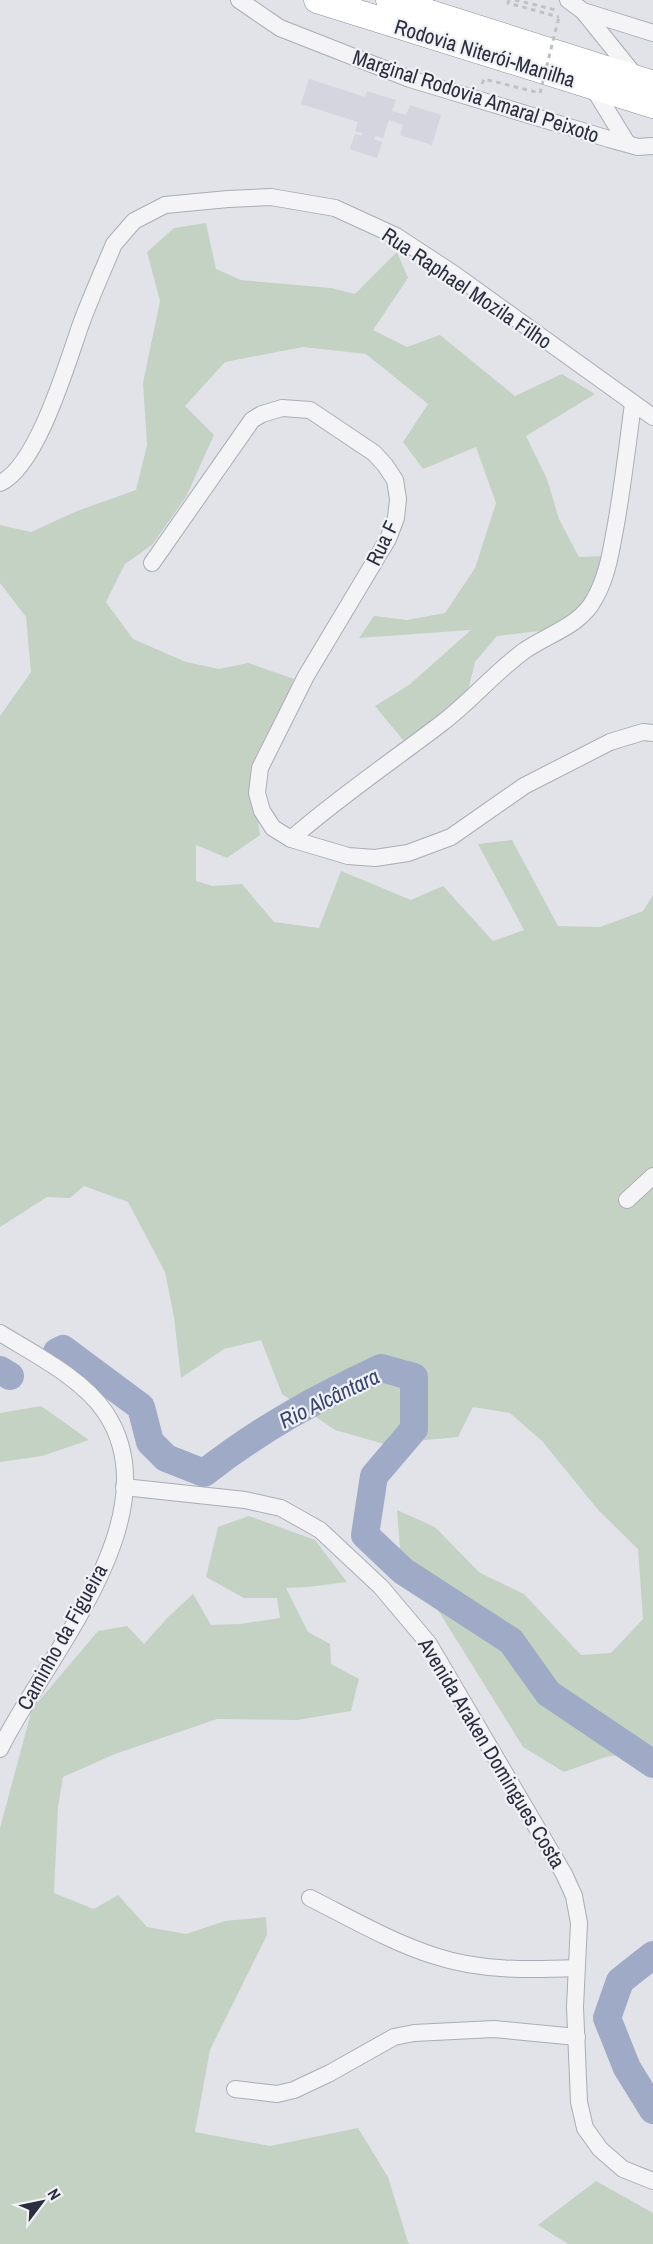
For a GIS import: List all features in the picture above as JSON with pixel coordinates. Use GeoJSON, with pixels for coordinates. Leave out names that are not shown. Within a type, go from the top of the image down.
{"type":"FeatureCollection","features":[{"type":"Feature","properties":{"kind":"highway","name":"Rodovia Niterói-Manilha"},"geometry":{"type":"LineString","coordinates":[[317,0],[653,105]]}},
{"type":"Feature","properties":{"kind":"highway","name":"Rodovia Niterói-Manilha"},"geometry":{"type":"LineString","coordinates":[[402,1],[645,82]]}},
{"type":"Feature","properties":{"kind":"street","name":"Marginal Rodovia Amaral Peixoto"},"geometry":{"type":"LineString","coordinates":[[239,0],[280,28],[410,79],[638,147],[653,146]]}},
{"type":"Feature","properties":{"kind":"street"},"geometry":{"type":"LineString","coordinates":[[563,3],[653,33]]}},
{"type":"Feature","properties":{"kind":"street"},"geometry":{"type":"LineString","coordinates":[[583,11],[645,82]]}},
{"type":"Feature","properties":{"kind":"street"},"geometry":{"type":"LineString","coordinates":[[592,86],[627,143]]}},
{"type":"Feature","properties":{"kind":"street","name":"Rua Raphael Mozila Filho"},"geometry":{"type":"LineString","coordinates":[[0,483],[9,479],[21,465],[42,430],[114,244],[134,222],[165,205],[228,198],[271,197],[335,208],[396,236],[435,261],[653,417]]}},
{"type":"Feature","properties":{"kind":"street"},"geometry":{"type":"LineString","coordinates":[[291,839],[332,803],[444,722],[525,650],[557,633],[585,613],[595,599],[608,567],[633,403]]}},
{"type":"Feature","properties":{"kind":"street","name":"Rua F"},"geometry":{"type":"LineString","coordinates":[[152,563],[227,453],[252,420],[262,414],[282,408],[310,410],[374,453],[395,480],[398,499],[396,518],[388,539],[306,676],[260,768],[257,794],[262,811],[273,828],[291,839],[348,856],[375,858],[408,853],[451,837],[524,786],[610,742],[643,732],[653,733]]}},
{"type":"Feature","properties":{"kind":"street"},"geometry":{"type":"LineString","coordinates":[[627,1200],[653,1176]]}},
{"type":"Feature","properties":{"kind":"street","name":"Caminho da Figueira"},"geometry":{"type":"LineString","coordinates":[[0,1333],[54,1367],[82,1388],[104,1411],[120,1440],[125,1462],[117,1535],[99,1577],[73,1626],[9,1730],[0,1749]]}},
{"type":"Feature","properties":{"kind":"street","name":"Avenida Araken Domingues Costa"},"geometry":{"type":"LineString","coordinates":[[124,1487],[245,1500],[281,1508],[320,1530],[381,1587],[429,1644],[564,1874],[574,1896],[579,1923],[576,1968],[579,2102],[585,2128],[600,2149],[623,2169],[653,2181]]}},
{"type":"Feature","properties":{"kind":"street"},"geometry":{"type":"LineString","coordinates":[[310,1898],[398,1941],[435,1956],[478,1966],[535,1969],[576,1968]]}},
{"type":"Feature","properties":{"kind":"street"},"geometry":{"type":"LineString","coordinates":[[235,2089],[277,2094],[294,2090],[330,2073],[394,2037],[414,2033],[494,2029],[577,2037]]}},
{"type":"Feature","properties":{"kind":"path"},"geometry":{"type":"LineString","coordinates":[[494,87],[482,84],[484,79],[540,93],[559,17],[508,3],[509,0]]}},
{"type":"Feature","properties":{"kind":"path"},"geometry":{"type":"LineString","coordinates":[[515,0],[556,12],[563,3]]}},
{"type":"Feature","properties":{"kind":"shaded area"},"geometry":{"type":"Polygon","coordinates":[[[309,79],[365,97],[367,91],[396,100],[392,111],[406,115],[410,105],[441,115],[432,145],[400,135],[403,125],[389,120],[383,138],[376,136],[374,139],[382,142],[377,158],[350,149],[355,134],[362,136],[362,133],[355,131],[358,122],[301,104],[309,79]]]}},
{"type":"Feature","properties":{"kind":"green space"},"geometry":{"type":"Polygon","coordinates":[[[206,223],[216,269],[241,280],[331,288],[355,294],[397,252],[408,278],[373,330],[407,347],[440,335],[515,396],[562,374],[595,394],[526,436],[547,479],[559,519],[579,557],[607,556],[577,617],[548,630],[497,636],[475,662],[467,695],[428,731],[403,740],[375,706],[409,685],[471,630],[359,638],[374,616],[407,620],[445,613],[475,568],[496,503],[476,447],[423,469],[403,442],[428,404],[366,354],[303,347],[225,362],[185,406],[214,435],[186,497],[152,545],[125,564],[106,602],[133,639],[186,662],[219,669],[248,663],[294,679],[252,780],[260,835],[227,858],[196,845],[196,881],[213,886],[242,884],[274,922],[319,928],[341,871],[411,900],[443,886],[493,941],[524,930],[478,844],[512,840],[558,926],[600,927],[643,911],[653,895],[653,1750],[606,1757],[564,1772],[523,1747],[400,1549],[397,1510],[435,1527],[480,1573],[524,1594],[581,1655],[611,1653],[643,1619],[638,1549],[599,1511],[542,1441],[510,1413],[473,1407],[458,1437],[384,1444],[335,1430],[282,1394],[261,1340],[224,1349],[181,1378],[174,1317],[165,1272],[128,1202],[84,1186],[70,1198],[47,1197],[0,1227],[0,716],[31,672],[26,617],[0,583],[0,525],[31,532],[77,511],[136,490],[147,445],[143,383],[160,301],[147,252],[174,228],[206,223]]]}},
{"type":"Feature","properties":{"kind":"green space"},"geometry":{"type":"Polygon","coordinates":[[[41,1406],[89,1440],[42,1456],[0,1462],[0,1413],[41,1406]]]}},
{"type":"Feature","properties":{"kind":"green space"},"geometry":{"type":"Polygon","coordinates":[[[249,1516],[315,1540],[347,1582],[286,1588],[308,1632],[330,1644],[331,1664],[359,1679],[351,1711],[297,1720],[217,1719],[115,1754],[63,1777],[58,1807],[54,1893],[94,1909],[118,1895],[147,1927],[186,1934],[225,1921],[266,1917],[267,1935],[210,2050],[195,2132],[270,2146],[358,2128],[388,2177],[410,2244],[0,2244],[0,1828],[32,1709],[98,1631],[127,1626],[144,1644],[193,1594],[211,1625],[240,1624],[280,1618],[277,1598],[244,1598],[206,1577],[218,1527],[249,1516]]]}},
{"type":"Feature","properties":{"kind":"green space"},"geometry":{"type":"Polygon","coordinates":[[[596,2181],[653,2213],[653,2244],[568,2244],[538,2225],[596,2181]]]}},
{"type":"Feature","properties":{"kind":"waterway","name":"Rio Alcântara"},"geometry":{"type":"LineString","coordinates":[[57,1352],[63,1349],[141,1407],[150,1442],[166,1458],[204,1473],[246,1442],[290,1415],[381,1368],[414,1377],[414,1429],[374,1476],[365,1535],[403,1571],[511,1641],[548,1693],[653,1764]]}},
{"type":"Feature","properties":{"kind":"waterway","name":"Rio Alcântara"},"geometry":{"type":"LineString","coordinates":[[0,1370],[10,1376]]}},
{"type":"Feature","properties":{"kind":"waterway","name":"Rio Alcântara"},"geometry":{"type":"LineString","coordinates":[[653,1955],[620,1981],[607,2018],[627,2068],[653,2110]]}}]}
